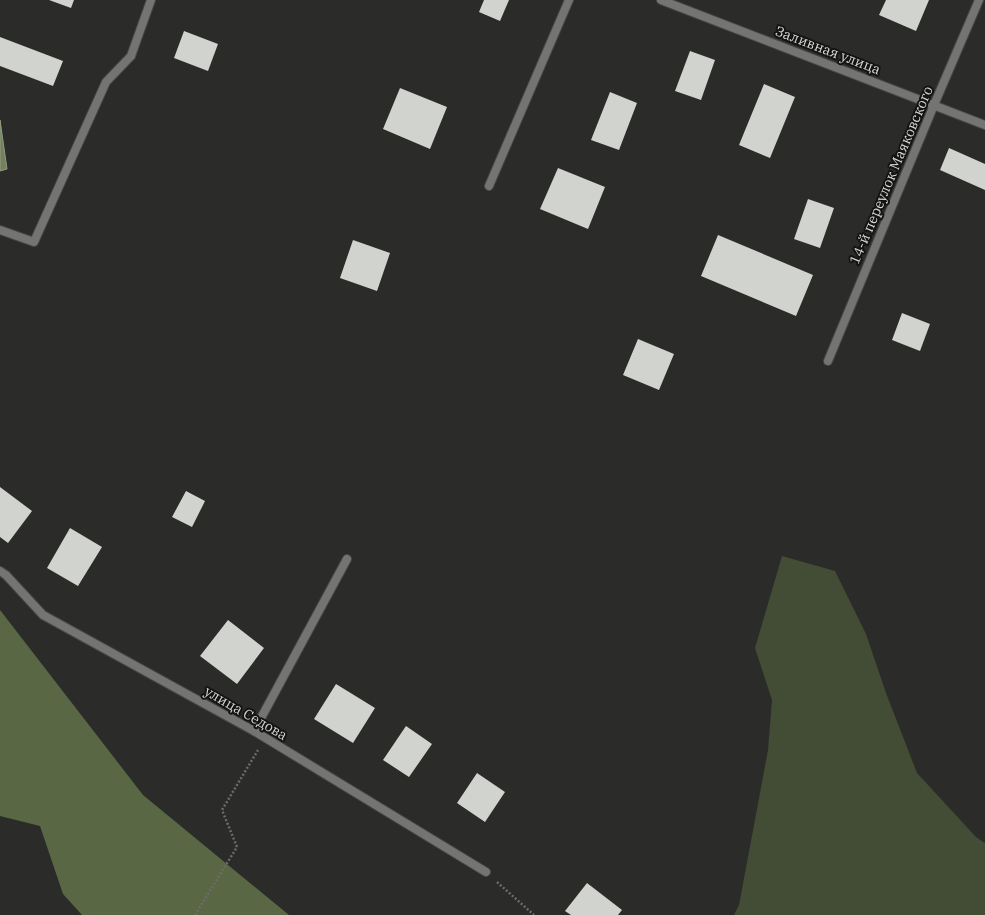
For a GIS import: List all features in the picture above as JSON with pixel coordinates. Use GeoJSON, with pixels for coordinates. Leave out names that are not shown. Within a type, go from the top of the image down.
{"type":"FeatureCollection","features":[{"type":"Feature","properties":{"kind":"street"},"geometry":{"type":"LineString","coordinates":[[0,230],[34,242],[106,82],[131,56],[151,0]]}},
{"type":"Feature","properties":{"kind":"street"},"geometry":{"type":"LineString","coordinates":[[489,186],[569,0]]}},
{"type":"Feature","properties":{"kind":"street","name":"Заливная улица"},"geometry":{"type":"LineString","coordinates":[[661,0],[985,125]]}},
{"type":"Feature","properties":{"kind":"street","name":"14-й переулок Маяковского"},"geometry":{"type":"LineString","coordinates":[[828,361],[979,0]]}},
{"type":"Feature","properties":{"kind":"street"},"geometry":{"type":"LineString","coordinates":[[254,731],[347,559]]}},
{"type":"Feature","properties":{"kind":"street","name":"улица Седова"},"geometry":{"type":"LineString","coordinates":[[0,571],[6,575],[44,615],[254,731],[486,872]]}},
{"type":"Feature","properties":{"kind":"path"},"geometry":{"type":"LineString","coordinates":[[195,915],[237,847],[222,810],[266,738]]}},
{"type":"Feature","properties":{"kind":"path"},"geometry":{"type":"LineString","coordinates":[[486,872],[534,915]]}},
{"type":"Feature","properties":{"kind":"shaded area"},"geometry":{"type":"Polygon","coordinates":[[[0,120],[7,169],[0,171],[0,120]]]}},
{"type":"Feature","properties":{"kind":"shaded area"},"geometry":{"type":"Polygon","coordinates":[[[782,556],[835,571],[866,634],[886,693],[917,773],[976,837],[985,843],[985,915],[734,915],[739,905],[768,750],[772,700],[755,648],[782,556]]]}},
{"type":"Feature","properties":{"kind":"shaded area"},"geometry":{"type":"Polygon","coordinates":[[[0,610],[143,795],[289,915],[82,915],[63,894],[40,826],[0,816],[0,610]]]}},
{"type":"Feature","properties":{"kind":"building"},"geometry":{"type":"Polygon","coordinates":[[[49,0],[74,0],[71,8],[49,0]]]}},
{"type":"Feature","properties":{"kind":"building"},"geometry":{"type":"Polygon","coordinates":[[[484,0],[509,0],[500,21],[479,12],[484,0]]]}},
{"type":"Feature","properties":{"kind":"building"},"geometry":{"type":"Polygon","coordinates":[[[886,0],[929,0],[916,31],[879,15],[886,0]]]}},
{"type":"Feature","properties":{"kind":"building"},"geometry":{"type":"Polygon","coordinates":[[[184,31],[218,44],[208,71],[174,58],[184,31]]]}},
{"type":"Feature","properties":{"kind":"building"},"geometry":{"type":"Polygon","coordinates":[[[0,37],[63,61],[53,86],[0,66],[0,37]]]}},
{"type":"Feature","properties":{"kind":"building"},"geometry":{"type":"Polygon","coordinates":[[[690,51],[715,60],[701,100],[675,91],[690,51]]]}},
{"type":"Feature","properties":{"kind":"building"},"geometry":{"type":"Polygon","coordinates":[[[764,84],[795,97],[770,158],[739,145],[764,84]]]}},
{"type":"Feature","properties":{"kind":"building"},"geometry":{"type":"Polygon","coordinates":[[[400,88],[447,107],[430,149],[383,129],[400,88]]]}},
{"type":"Feature","properties":{"kind":"building"},"geometry":{"type":"Polygon","coordinates":[[[610,92],[637,103],[619,150],[591,140],[610,92]]]}},
{"type":"Feature","properties":{"kind":"building"},"geometry":{"type":"Polygon","coordinates":[[[949,148],[985,164],[985,190],[940,170],[949,148]]]}},
{"type":"Feature","properties":{"kind":"building"},"geometry":{"type":"Polygon","coordinates":[[[558,168],[605,187],[588,229],[540,209],[558,168]]]}},
{"type":"Feature","properties":{"kind":"building"},"geometry":{"type":"Polygon","coordinates":[[[808,199],[834,208],[820,248],[794,239],[808,199]]]}},
{"type":"Feature","properties":{"kind":"building"},"geometry":{"type":"Polygon","coordinates":[[[718,235],[813,275],[796,316],[701,276],[718,235]]]}},
{"type":"Feature","properties":{"kind":"building"},"geometry":{"type":"Polygon","coordinates":[[[353,240],[390,253],[377,291],[340,278],[353,240]]]}},
{"type":"Feature","properties":{"kind":"building"},"geometry":{"type":"Polygon","coordinates":[[[902,313],[930,324],[920,351],[892,340],[902,313]]]}},
{"type":"Feature","properties":{"kind":"building"},"geometry":{"type":"Polygon","coordinates":[[[638,339],[674,354],[659,390],[623,375],[638,339]]]}},
{"type":"Feature","properties":{"kind":"building"},"geometry":{"type":"Polygon","coordinates":[[[0,487],[32,511],[8,543],[0,537],[0,487]]]}},
{"type":"Feature","properties":{"kind":"building"},"geometry":{"type":"Polygon","coordinates":[[[186,491],[205,501],[192,527],[172,517],[186,491]]]}},
{"type":"Feature","properties":{"kind":"building"},"geometry":{"type":"Polygon","coordinates":[[[70,528],[102,547],[78,586],[47,568],[70,528]]]}},
{"type":"Feature","properties":{"kind":"building"},"geometry":{"type":"Polygon","coordinates":[[[228,620],[264,648],[237,684],[200,656],[228,620]]]}},
{"type":"Feature","properties":{"kind":"building"},"geometry":{"type":"Polygon","coordinates":[[[336,684],[375,708],[353,743],[314,719],[336,684]]]}},
{"type":"Feature","properties":{"kind":"building"},"geometry":{"type":"Polygon","coordinates":[[[406,726],[432,744],[409,777],[383,760],[406,726]]]}},
{"type":"Feature","properties":{"kind":"building"},"geometry":{"type":"Polygon","coordinates":[[[477,773],[505,792],[485,822],[457,803],[477,773]]]}},
{"type":"Feature","properties":{"kind":"building"},"geometry":{"type":"Polygon","coordinates":[[[587,883],[622,910],[618,915],[571,915],[565,911],[587,883]]]}}]}
